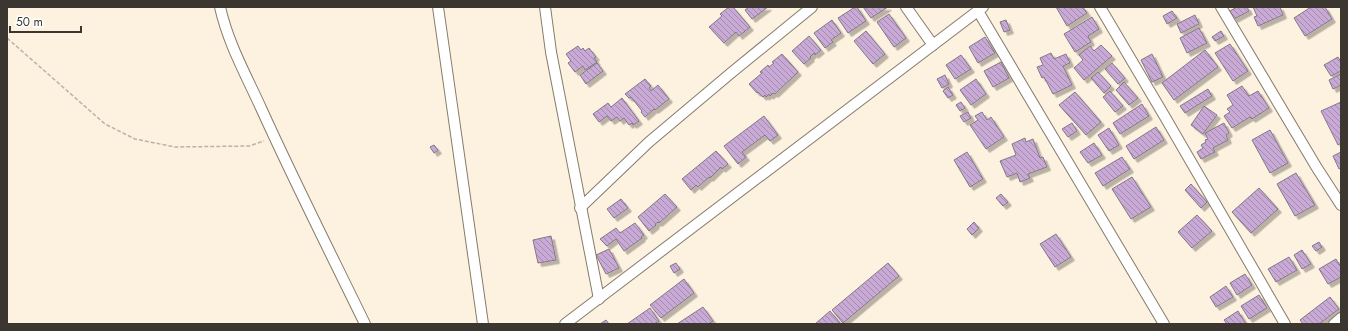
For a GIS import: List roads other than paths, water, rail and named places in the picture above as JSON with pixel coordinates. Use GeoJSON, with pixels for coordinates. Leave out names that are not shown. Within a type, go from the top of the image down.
{"type":"FeatureCollection","features":[{"type":"Feature","properties":{"kind":"street"},"geometry":{"type":"LineString","coordinates":[[220,7],[222,18],[235,54],[274,138],[365,324]]}},
{"type":"Feature","properties":{"kind":"street"},"geometry":{"type":"LineString","coordinates":[[438,7],[482,324]]}},
{"type":"Feature","properties":{"kind":"street"},"geometry":{"type":"LineString","coordinates":[[545,7],[551,52],[580,208],[599,299]]}},
{"type":"Feature","properties":{"kind":"street"},"geometry":{"type":"LineString","coordinates":[[580,208],[649,142],[812,7]]}},
{"type":"Feature","properties":{"kind":"street"},"geometry":{"type":"LineString","coordinates":[[906,7],[933,45]]}},
{"type":"Feature","properties":{"kind":"street"},"geometry":{"type":"LineString","coordinates":[[1100,7],[1166,117],[1285,324]]}},
{"type":"Feature","properties":{"kind":"street"},"geometry":{"type":"LineString","coordinates":[[1221,7],[1317,168],[1341,205]]}},
{"type":"Feature","properties":{"kind":"street"},"geometry":{"type":"LineString","coordinates":[[565,324],[981,9],[1164,324]]}},
{"type":"Feature","properties":{"kind":"street"},"geometry":{"type":"LineString","coordinates":[[1334,324],[1341,318]]}}]}
